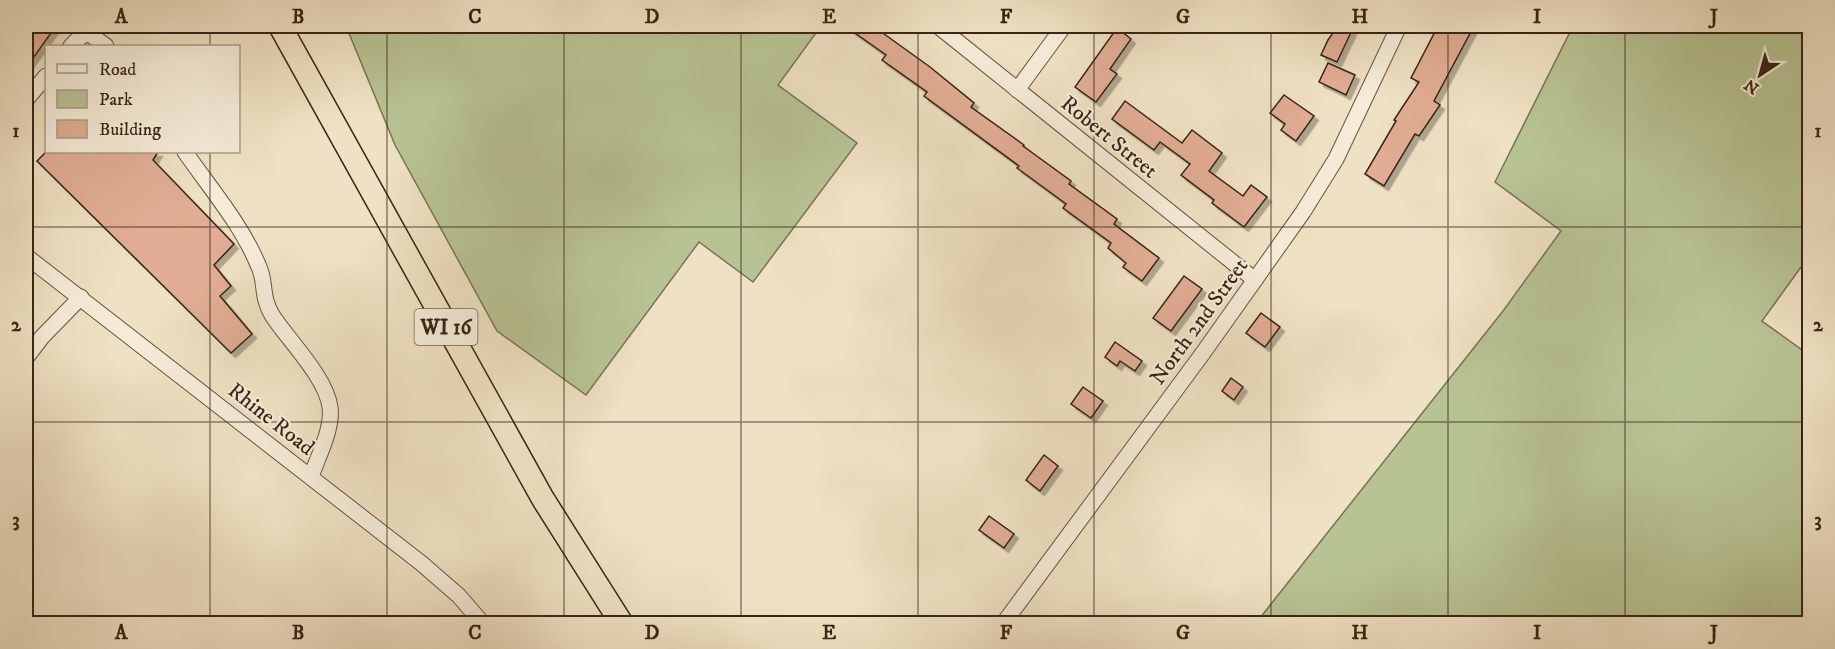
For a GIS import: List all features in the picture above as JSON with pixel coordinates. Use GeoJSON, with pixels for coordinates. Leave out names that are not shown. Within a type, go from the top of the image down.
{"type":"FeatureCollection","features":[{"type":"Feature","properties":{"kind":"highway","name":"WI 16"},"geometry":{"type":"LineString","coordinates":[[280,26],[543,499],[622,624]]}},
{"type":"Feature","properties":{"kind":"street","name":"Robert Street"},"geometry":{"type":"LineString","coordinates":[[938,26],[1255,280]]}},
{"type":"Feature","properties":{"kind":"street"},"geometry":{"type":"LineString","coordinates":[[1017,90],[1064,26]]}},
{"type":"Feature","properties":{"kind":"street","name":"North 2nd Street"},"geometry":{"type":"LineString","coordinates":[[1003,624],[1303,212],[1336,159],[1399,26]]}},
{"type":"Feature","properties":{"kind":"street"},"geometry":{"type":"LineString","coordinates":[[72,45],[88,33],[105,45]]}},
{"type":"Feature","properties":{"kind":"street"},"geometry":{"type":"LineString","coordinates":[[26,100],[45,77]]}},
{"type":"Feature","properties":{"kind":"street"},"geometry":{"type":"LineString","coordinates":[[186,153],[239,230],[260,269],[263,296],[271,314],[321,383],[330,407],[328,427],[310,477]]}},
{"type":"Feature","properties":{"kind":"street","name":"Rhine Road"},"geometry":{"type":"LineString","coordinates":[[26,256],[441,580],[483,624]]}},
{"type":"Feature","properties":{"kind":"street"},"geometry":{"type":"LineString","coordinates":[[26,358],[42,337],[81,297]]}},
{"type":"Feature","properties":{"kind":"green space"},"geometry":{"type":"Polygon","coordinates":[[[346,26],[821,26],[778,85],[857,143],[753,282],[699,242],[586,395],[497,331],[395,145],[346,26]]]}},
{"type":"Feature","properties":{"kind":"green space"},"geometry":{"type":"Polygon","coordinates":[[[1573,26],[1809,26],[1809,256],[1762,321],[1809,355],[1809,623],[1256,623],[1503,311],[1561,231],[1495,182],[1573,26]]]}},
{"type":"Feature","properties":{"kind":"building"},"geometry":{"type":"Polygon","coordinates":[[[26,26],[56,26],[26,68],[26,26]]]}},
{"type":"Feature","properties":{"kind":"building"},"geometry":{"type":"Polygon","coordinates":[[[845,26],[873,26],[930,67],[974,103],[971,107],[1071,181],[1069,184],[1117,219],[1114,224],[1159,258],[1142,281],[1123,267],[1126,263],[1108,248],[1111,243],[1063,208],[1066,204],[924,96],[927,92],[882,60],[886,55],[845,26]]]}},
{"type":"Feature","properties":{"kind":"building"},"geometry":{"type":"Polygon","coordinates":[[[1338,26],[1354,26],[1337,62],[1321,55],[1338,26]]]}},
{"type":"Feature","properties":{"kind":"building"},"geometry":{"type":"Polygon","coordinates":[[[1438,26],[1474,26],[1434,101],[1440,105],[1419,136],[1415,134],[1384,186],[1365,174],[1396,121],[1394,120],[1419,82],[1411,78],[1438,26]]]}},
{"type":"Feature","properties":{"kind":"building"},"geometry":{"type":"Polygon","coordinates":[[[1117,28],[1131,39],[1110,69],[1117,74],[1096,102],[1075,87],[1117,28]]]}},
{"type":"Feature","properties":{"kind":"building"},"geometry":{"type":"Polygon","coordinates":[[[1328,63],[1355,75],[1346,95],[1319,82],[1328,63]]]}},
{"type":"Feature","properties":{"kind":"building"},"geometry":{"type":"Polygon","coordinates":[[[1284,95],[1314,116],[1296,141],[1281,130],[1285,124],[1270,113],[1284,95]]]}},
{"type":"Feature","properties":{"kind":"building"},"geometry":{"type":"Polygon","coordinates":[[[1125,101],[1182,143],[1192,130],[1222,153],[1209,171],[1243,196],[1251,185],[1267,197],[1244,227],[1212,203],[1214,200],[1181,175],[1190,164],[1160,142],[1154,150],[1112,119],[1125,101]]]}},
{"type":"Feature","properties":{"kind":"building"},"geometry":{"type":"Polygon","coordinates":[[[45,153],[157,153],[153,160],[234,244],[214,265],[231,286],[220,296],[252,334],[231,353],[37,161],[45,153]]]}},
{"type":"Feature","properties":{"kind":"building"},"geometry":{"type":"Polygon","coordinates":[[[1184,276],[1202,289],[1171,331],[1153,318],[1184,276]]]}},
{"type":"Feature","properties":{"kind":"building"},"geometry":{"type":"Polygon","coordinates":[[[1261,313],[1280,327],[1265,347],[1246,333],[1261,313]]]}},
{"type":"Feature","properties":{"kind":"building"},"geometry":{"type":"Polygon","coordinates":[[[1115,342],[1142,361],[1135,371],[1120,361],[1117,366],[1105,357],[1115,342]]]}},
{"type":"Feature","properties":{"kind":"building"},"geometry":{"type":"Polygon","coordinates":[[[1231,378],[1243,387],[1234,400],[1222,391],[1231,378]]]}},
{"type":"Feature","properties":{"kind":"building"},"geometry":{"type":"Polygon","coordinates":[[[1083,387],[1103,401],[1091,418],[1071,404],[1083,387]]]}},
{"type":"Feature","properties":{"kind":"building"},"geometry":{"type":"Polygon","coordinates":[[[1044,455],[1058,466],[1040,491],[1026,480],[1044,455]]]}},
{"type":"Feature","properties":{"kind":"building"},"geometry":{"type":"Polygon","coordinates":[[[989,516],[1014,534],[1004,548],[979,530],[989,516]]]}}]}
